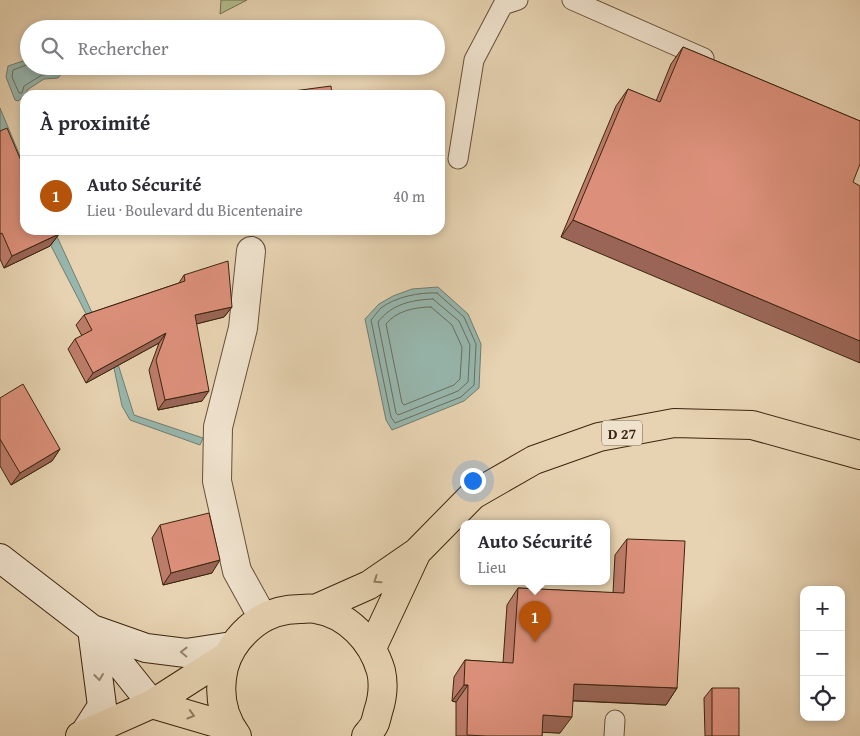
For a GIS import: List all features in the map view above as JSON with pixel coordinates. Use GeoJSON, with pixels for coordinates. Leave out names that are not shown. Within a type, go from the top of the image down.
{"type":"FeatureCollection","features":[{"type":"Feature","properties":{"kind":"main road"},"geometry":{"type":"LineString","coordinates":[[251,250],[243,328],[218,427],[217,481],[238,571],[263,618]]}},
{"type":"Feature","properties":{"kind":"main road","name":"D 27"},"geometry":{"type":"LineString","coordinates":[[315,609],[369,585],[417,552],[473,495],[534,460],[599,437],[674,423],[752,424],[860,456]]}},
{"type":"Feature","properties":{"kind":"main road","name":"D 27"},"geometry":{"type":"LineString","coordinates":[[372,648],[417,552]]}},
{"type":"Feature","properties":{"kind":"main road"},"geometry":{"type":"LineString","coordinates":[[0,558],[92,629],[152,704],[234,731]]}},
{"type":"Feature","properties":{"kind":"main road"},"geometry":{"type":"LineString","coordinates":[[82,735],[152,704],[230,651],[246,630],[263,618],[288,609],[315,609],[337,616],[351,625],[372,648],[381,672],[382,699],[375,724],[366,736]]}},
{"type":"Feature","properties":{"kind":"main road"},"geometry":{"type":"LineString","coordinates":[[92,629],[146,648],[186,653],[230,651]]}},
{"type":"Feature","properties":{"kind":"main road"},"geometry":{"type":"LineString","coordinates":[[82,735],[102,706],[92,629]]}},
{"type":"Feature","properties":{"kind":"main road"},"geometry":{"type":"LineString","coordinates":[[230,651],[221,680],[222,704],[234,731]]}},
{"type":"Feature","properties":{"kind":"lane"},"geometry":{"type":"LineString","coordinates":[[458,160],[474,60],[503,5],[518,0]]}},
{"type":"Feature","properties":{"kind":"lane"},"geometry":{"type":"LineString","coordinates":[[572,0],[716,64]]}},
{"type":"Feature","properties":{"kind":"green space"},"geometry":{"type":"Polygon","coordinates":[[[221,0],[247,0],[220,14],[221,0]]]}},
{"type":"Feature","properties":{"kind":"water"},"geometry":{"type":"Polygon","coordinates":[[[20,62],[20,75],[60,75],[58,78],[44,79],[27,90],[20,90],[20,100],[18,101],[15,100],[6,77],[8,66],[20,62]]]}},
{"type":"Feature","properties":{"kind":"water"},"geometry":{"type":"Polygon","coordinates":[[[0,108],[20,156],[20,179],[0,133],[0,108]]]}},
{"type":"Feature","properties":{"kind":"water"},"geometry":{"type":"Polygon","coordinates":[[[52,235],[56,235],[100,330],[117,361],[134,415],[203,438],[200,445],[130,420],[122,406],[114,368],[49,242],[52,235]]]}},
{"type":"Feature","properties":{"kind":"water"},"geometry":{"type":"Polygon","coordinates":[[[438,287],[468,314],[481,344],[479,388],[464,401],[392,430],[386,420],[365,319],[379,304],[393,296],[412,289],[438,287]]]}},
{"type":"Feature","properties":{"kind":"building"},"geometry":{"type":"Polygon","coordinates":[[[683,47],[860,121],[860,164],[853,182],[860,186],[860,341],[573,220],[628,89],[660,102],[683,47]]]}},
{"type":"Feature","properties":{"kind":"building"},"geometry":{"type":"Polygon","coordinates":[[[331,86],[331,90],[301,90],[331,86]]]}},
{"type":"Feature","properties":{"kind":"building"},"geometry":{"type":"Polygon","coordinates":[[[7,128],[20,158],[20,235],[57,235],[12,256],[2,233],[0,234],[0,131],[7,128]]]}},
{"type":"Feature","properties":{"kind":"building"},"geometry":{"type":"Polygon","coordinates":[[[228,261],[232,307],[195,315],[209,391],[165,400],[156,360],[166,333],[93,373],[75,339],[92,330],[84,315],[185,281],[184,275],[228,261]]]}},
{"type":"Feature","properties":{"kind":"building"},"geometry":{"type":"Polygon","coordinates":[[[23,384],[60,449],[20,473],[0,439],[0,398],[23,384]]]}},
{"type":"Feature","properties":{"kind":"building"},"geometry":{"type":"Polygon","coordinates":[[[209,513],[220,560],[171,573],[160,525],[209,513]]]}},
{"type":"Feature","properties":{"kind":"building"},"geometry":{"type":"Polygon","coordinates":[[[627,539],[685,541],[677,688],[574,684],[572,717],[543,715],[542,736],[467,735],[468,685],[464,685],[465,660],[513,663],[518,588],[624,593],[627,539]]]}},
{"type":"Feature","properties":{"kind":"building"},"geometry":{"type":"Polygon","coordinates":[[[712,688],[739,688],[739,736],[712,736],[712,688]]]}},
{"type":"Feature","properties":{"kind":"place","name":"Auto Sécurité"},"geometry":{"type":"Point","coordinates":[535,642]}}]}
